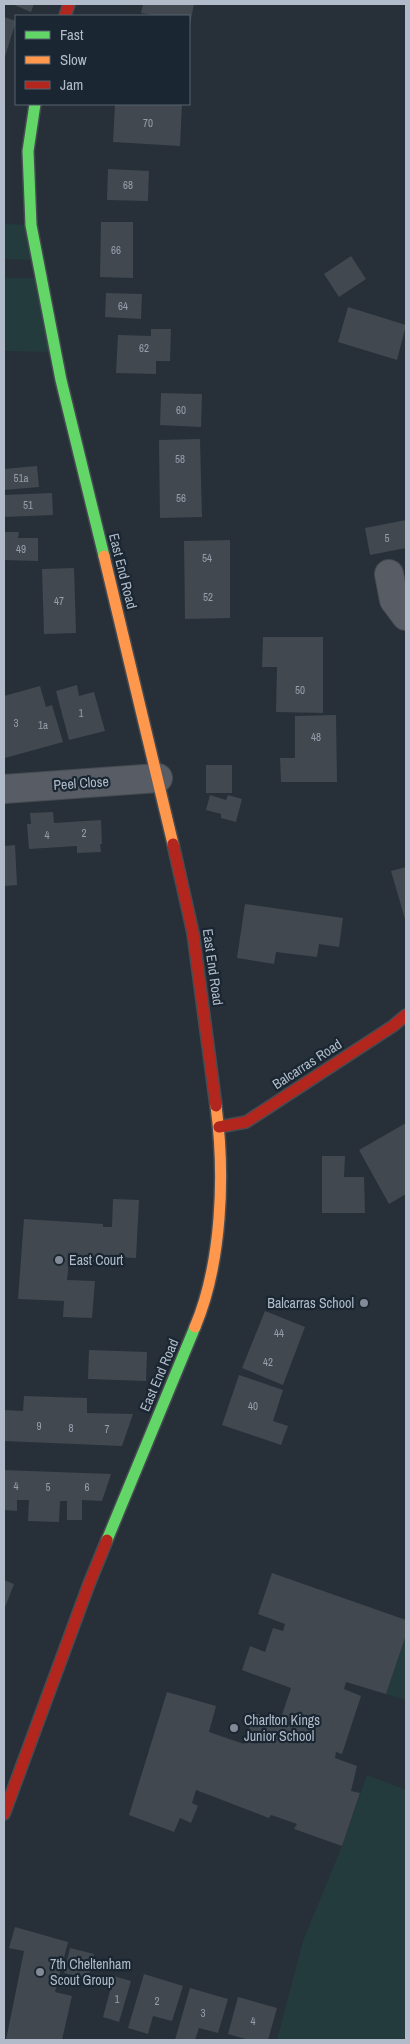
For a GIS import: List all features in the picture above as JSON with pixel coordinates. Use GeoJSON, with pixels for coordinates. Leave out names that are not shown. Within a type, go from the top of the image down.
{"type":"FeatureCollection","features":[{"type":"Feature","properties":{"kind":"street","name":"East End Road"},"geometry":{"type":"LineString","coordinates":[[4,1814],[89,1584],[202,1311],[213,1263],[218,1223],[220,1174],[219,1127],[193,933],[158,778],[59,371],[40,278],[31,225],[28,176],[28,151],[35,105]]}},
{"type":"Feature","properties":{"kind":"street"},"geometry":{"type":"LineString","coordinates":[[389,574],[394,600],[406,616]]}},
{"type":"Feature","properties":{"kind":"street","name":"Peel Close"},"geometry":{"type":"LineString","coordinates":[[4,789],[158,778]]}},
{"type":"Feature","properties":{"kind":"street","name":"Balcarras Road"},"geometry":{"type":"LineString","coordinates":[[219,1127],[246,1122],[393,1026],[406,1015]]}},
{"type":"Feature","properties":{"kind":"green space"},"geometry":{"type":"Polygon","coordinates":[[[4,224],[31,225],[37,260],[4,259],[4,224]]]}},
{"type":"Feature","properties":{"kind":"green space"},"geometry":{"type":"Polygon","coordinates":[[[4,278],[41,278],[55,352],[4,351],[4,278]]]}},
{"type":"Feature","properties":{"kind":"green space"},"geometry":{"type":"Polygon","coordinates":[[[406,1635],[406,1700],[386,1694],[406,1635]]]}},
{"type":"Feature","properties":{"kind":"green space"},"geometry":{"type":"Polygon","coordinates":[[[367,1775],[406,1790],[406,2040],[277,2040],[303,1941],[342,1846],[367,1775]]]}},
{"type":"Feature","properties":{"kind":"building"},"geometry":{"type":"Polygon","coordinates":[[[12,4],[34,4],[31,12],[12,4]]]}},
{"type":"Feature","properties":{"kind":"building"},"geometry":{"type":"Polygon","coordinates":[[[143,4],[194,4],[190,24],[190,15],[152,15],[141,13],[143,4]]]}},
{"type":"Feature","properties":{"kind":"building"},"geometry":{"type":"Polygon","coordinates":[[[4,17],[15,21],[15,24],[4,60],[4,17]]]}},
{"type":"Feature","properties":{"kind":"building"},"geometry":{"type":"Polygon","coordinates":[[[115,105],[182,105],[180,146],[113,142],[115,105]]]}},
{"type":"Feature","properties":{"kind":"building"},"geometry":{"type":"Polygon","coordinates":[[[108,169],[149,171],[148,201],[107,200],[108,169]]]}},
{"type":"Feature","properties":{"kind":"building"},"geometry":{"type":"Polygon","coordinates":[[[101,222],[133,222],[133,278],[100,277],[101,222]]]}},
{"type":"Feature","properties":{"kind":"building"},"geometry":{"type":"Polygon","coordinates":[[[351,256],[366,279],[339,297],[324,274],[351,256]]]}},
{"type":"Feature","properties":{"kind":"building"},"geometry":{"type":"Polygon","coordinates":[[[106,293],[142,294],[141,319],[105,317],[106,293]]]}},
{"type":"Feature","properties":{"kind":"building"},"geometry":{"type":"Polygon","coordinates":[[[348,307],[406,325],[397,360],[338,342],[348,307]]]}},
{"type":"Feature","properties":{"kind":"building"},"geometry":{"type":"Polygon","coordinates":[[[151,329],[171,329],[170,361],[156,361],[156,374],[116,373],[118,335],[151,336],[151,329]]]}},
{"type":"Feature","properties":{"kind":"building"},"geometry":{"type":"Polygon","coordinates":[[[161,393],[202,394],[201,427],[160,425],[161,393]]]}},
{"type":"Feature","properties":{"kind":"building"},"geometry":{"type":"Polygon","coordinates":[[[200,439],[202,517],[160,518],[159,440],[200,439]]]}},
{"type":"Feature","properties":{"kind":"building"},"geometry":{"type":"Polygon","coordinates":[[[37,466],[39,487],[4,490],[4,469],[37,466]]]}},
{"type":"Feature","properties":{"kind":"building"},"geometry":{"type":"Polygon","coordinates":[[[52,493],[53,515],[4,517],[4,495],[52,493]]]}},
{"type":"Feature","properties":{"kind":"building"},"geometry":{"type":"Polygon","coordinates":[[[406,520],[406,548],[370,555],[365,528],[406,520]]]}},
{"type":"Feature","properties":{"kind":"building"},"geometry":{"type":"Polygon","coordinates":[[[4,532],[19,532],[18,538],[38,538],[38,561],[4,560],[4,532]]]}},
{"type":"Feature","properties":{"kind":"building"},"geometry":{"type":"Polygon","coordinates":[[[230,540],[230,618],[185,619],[184,541],[230,540]]]}},
{"type":"Feature","properties":{"kind":"building"},"geometry":{"type":"Polygon","coordinates":[[[74,568],[76,633],[44,634],[42,569],[74,568]]]}},
{"type":"Feature","properties":{"kind":"building"},"geometry":{"type":"Polygon","coordinates":[[[263,637],[323,637],[323,713],[276,712],[277,667],[262,667],[263,637]]]}},
{"type":"Feature","properties":{"kind":"building"},"geometry":{"type":"Polygon","coordinates":[[[77,685],[79,696],[94,692],[105,731],[69,740],[56,691],[77,685]]]}},
{"type":"Feature","properties":{"kind":"building"},"geometry":{"type":"Polygon","coordinates":[[[40,686],[46,707],[52,705],[63,742],[5,758],[4,696],[40,686]]]}},
{"type":"Feature","properties":{"kind":"building"},"geometry":{"type":"Polygon","coordinates":[[[336,715],[337,782],[281,782],[280,758],[295,758],[295,716],[336,715]]]}},
{"type":"Feature","properties":{"kind":"building"},"geometry":{"type":"Polygon","coordinates":[[[206,765],[232,765],[232,793],[206,793],[206,765]]]}},
{"type":"Feature","properties":{"kind":"building"},"geometry":{"type":"Polygon","coordinates":[[[210,795],[226,800],[228,795],[242,799],[236,822],[221,818],[221,814],[206,810],[210,795]]]}},
{"type":"Feature","properties":{"kind":"building"},"geometry":{"type":"Polygon","coordinates":[[[53,812],[54,823],[101,820],[101,852],[77,853],[77,846],[29,849],[27,824],[31,824],[30,813],[53,812]]]}},
{"type":"Feature","properties":{"kind":"building"},"geometry":{"type":"Polygon","coordinates":[[[15,845],[17,885],[4,886],[4,846],[15,845]]]}},
{"type":"Feature","properties":{"kind":"building"},"geometry":{"type":"Polygon","coordinates":[[[406,867],[406,919],[405,919],[391,871],[406,867]]]}},
{"type":"Feature","properties":{"kind":"building"},"geometry":{"type":"Polygon","coordinates":[[[245,904],[343,918],[339,947],[319,944],[317,957],[276,952],[274,964],[237,958],[245,904]]]}},
{"type":"Feature","properties":{"kind":"building"},"geometry":{"type":"Polygon","coordinates":[[[406,1123],[406,1194],[389,1204],[359,1150],[406,1123]]]}},
{"type":"Feature","properties":{"kind":"building"},"geometry":{"type":"Polygon","coordinates":[[[322,1156],[345,1156],[344,1177],[364,1177],[365,1213],[322,1213],[322,1156]]]}},
{"type":"Feature","properties":{"kind":"building","name":"East Court"},"geometry":{"type":"Polygon","coordinates":[[[113,1199],[139,1200],[136,1258],[96,1256],[95,1262],[69,1261],[67,1280],[95,1281],[92,1318],[63,1317],[64,1301],[18,1299],[24,1219],[103,1224],[103,1227],[112,1227],[113,1199]]]}},
{"type":"Feature","properties":{"kind":"building"},"geometry":{"type":"Polygon","coordinates":[[[265,1311],[305,1327],[283,1385],[242,1368],[265,1311]]]}},
{"type":"Feature","properties":{"kind":"building"},"geometry":{"type":"Polygon","coordinates":[[[89,1350],[147,1352],[146,1381],[88,1379],[89,1350]]]}},
{"type":"Feature","properties":{"kind":"building"},"geometry":{"type":"Polygon","coordinates":[[[239,1375],[283,1390],[273,1421],[288,1426],[281,1445],[222,1425],[239,1375]]]}},
{"type":"Feature","properties":{"kind":"building"},"geometry":{"type":"Polygon","coordinates":[[[24,1396],[87,1398],[87,1413],[133,1414],[122,1446],[4,1441],[4,1410],[23,1411],[24,1396]]]}},
{"type":"Feature","properties":{"kind":"building"},"geometry":{"type":"Polygon","coordinates":[[[4,1470],[111,1474],[102,1501],[82,1500],[82,1520],[67,1520],[67,1501],[60,1501],[59,1522],[28,1521],[29,1500],[17,1500],[17,1511],[4,1510],[4,1470]]]}},
{"type":"Feature","properties":{"kind":"building"},"geometry":{"type":"Polygon","coordinates":[[[272,1573],[406,1620],[406,1635],[386,1694],[346,1682],[344,1689],[361,1696],[342,1754],[336,1752],[335,1758],[357,1766],[351,1791],[360,1793],[342,1846],[294,1829],[297,1824],[271,1815],[269,1818],[196,1790],[192,1803],[198,1806],[191,1823],[180,1818],[174,1832],[129,1815],[167,1692],[216,1706],[209,1732],[244,1744],[254,1713],[280,1721],[291,1688],[242,1670],[250,1646],[265,1652],[273,1628],[283,1631],[285,1624],[258,1614],[272,1573]]]}},
{"type":"Feature","properties":{"kind":"building"},"geometry":{"type":"Polygon","coordinates":[[[4,1580],[14,1584],[4,1610],[4,1580]]]}},
{"type":"Feature","properties":{"kind":"building","name":"7th Cheltenham Scout Group"},"geometry":{"type":"Polygon","coordinates":[[[15,1927],[68,1942],[55,1992],[72,1996],[62,2040],[6,2040],[24,1951],[9,1948],[15,1927]]]}},
{"type":"Feature","properties":{"kind":"building"},"geometry":{"type":"Polygon","coordinates":[[[70,1948],[94,1954],[88,1979],[64,1973],[70,1948]]]}},
{"type":"Feature","properties":{"kind":"building"},"geometry":{"type":"Polygon","coordinates":[[[144,1974],[183,1986],[172,2021],[153,2016],[148,2034],[128,2028],[144,1974]]]}},
{"type":"Feature","properties":{"kind":"building"},"geometry":{"type":"Polygon","coordinates":[[[114,1976],[131,1981],[119,2022],[103,2017],[114,1976]]]}},
{"type":"Feature","properties":{"kind":"building"},"geometry":{"type":"Polygon","coordinates":[[[190,1988],[228,1999],[218,2033],[199,2028],[195,2040],[175,2040],[190,1988]]]}},
{"type":"Feature","properties":{"kind":"building"},"geometry":{"type":"Polygon","coordinates":[[[238,1997],[277,2008],[268,2040],[249,2040],[228,2034],[238,1997]]]}},
{"type":"Feature","properties":{"kind":"traffic: fast"},"geometry":{"type":"LineString","coordinates":[[35,105],[28,151],[31,225],[61,380],[104,556]]}},
{"type":"Feature","properties":{"kind":"traffic: fast"},"geometry":{"type":"LineString","coordinates":[[107,1540],[195,1327]]}},
{"type":"Feature","properties":{"kind":"traffic: slow"},"geometry":{"type":"LineString","coordinates":[[104,556],[173,844]]}},
{"type":"Feature","properties":{"kind":"traffic: slow"},"geometry":{"type":"LineString","coordinates":[[195,1327],[211,1275],[219,1218],[220,1161],[216,1106]]}},
{"type":"Feature","properties":{"kind":"traffic: jam"},"geometry":{"type":"LineString","coordinates":[[65,15],[69,4]]}},
{"type":"Feature","properties":{"kind":"traffic: jam"},"geometry":{"type":"LineString","coordinates":[[173,844],[193,933],[216,1106]]}},
{"type":"Feature","properties":{"kind":"traffic: jam"},"geometry":{"type":"LineString","coordinates":[[219,1127],[246,1122],[393,1026],[406,1015]]}},
{"type":"Feature","properties":{"kind":"traffic: jam"},"geometry":{"type":"LineString","coordinates":[[4,1814],[107,1540]]}},
{"type":"Feature","properties":{"kind":"place","name":"East Court"},"geometry":{"type":"Point","coordinates":[59,1260]}},
{"type":"Feature","properties":{"kind":"place","name":"Balcarras School"},"geometry":{"type":"Point","coordinates":[364,1303]}},
{"type":"Feature","properties":{"kind":"place","name":"Charlton Kings Junior School"},"geometry":{"type":"Point","coordinates":[234,1728]}},
{"type":"Feature","properties":{"kind":"place","name":"7th Cheltenham Scout Group"},"geometry":{"type":"Point","coordinates":[40,1972]}}]}
